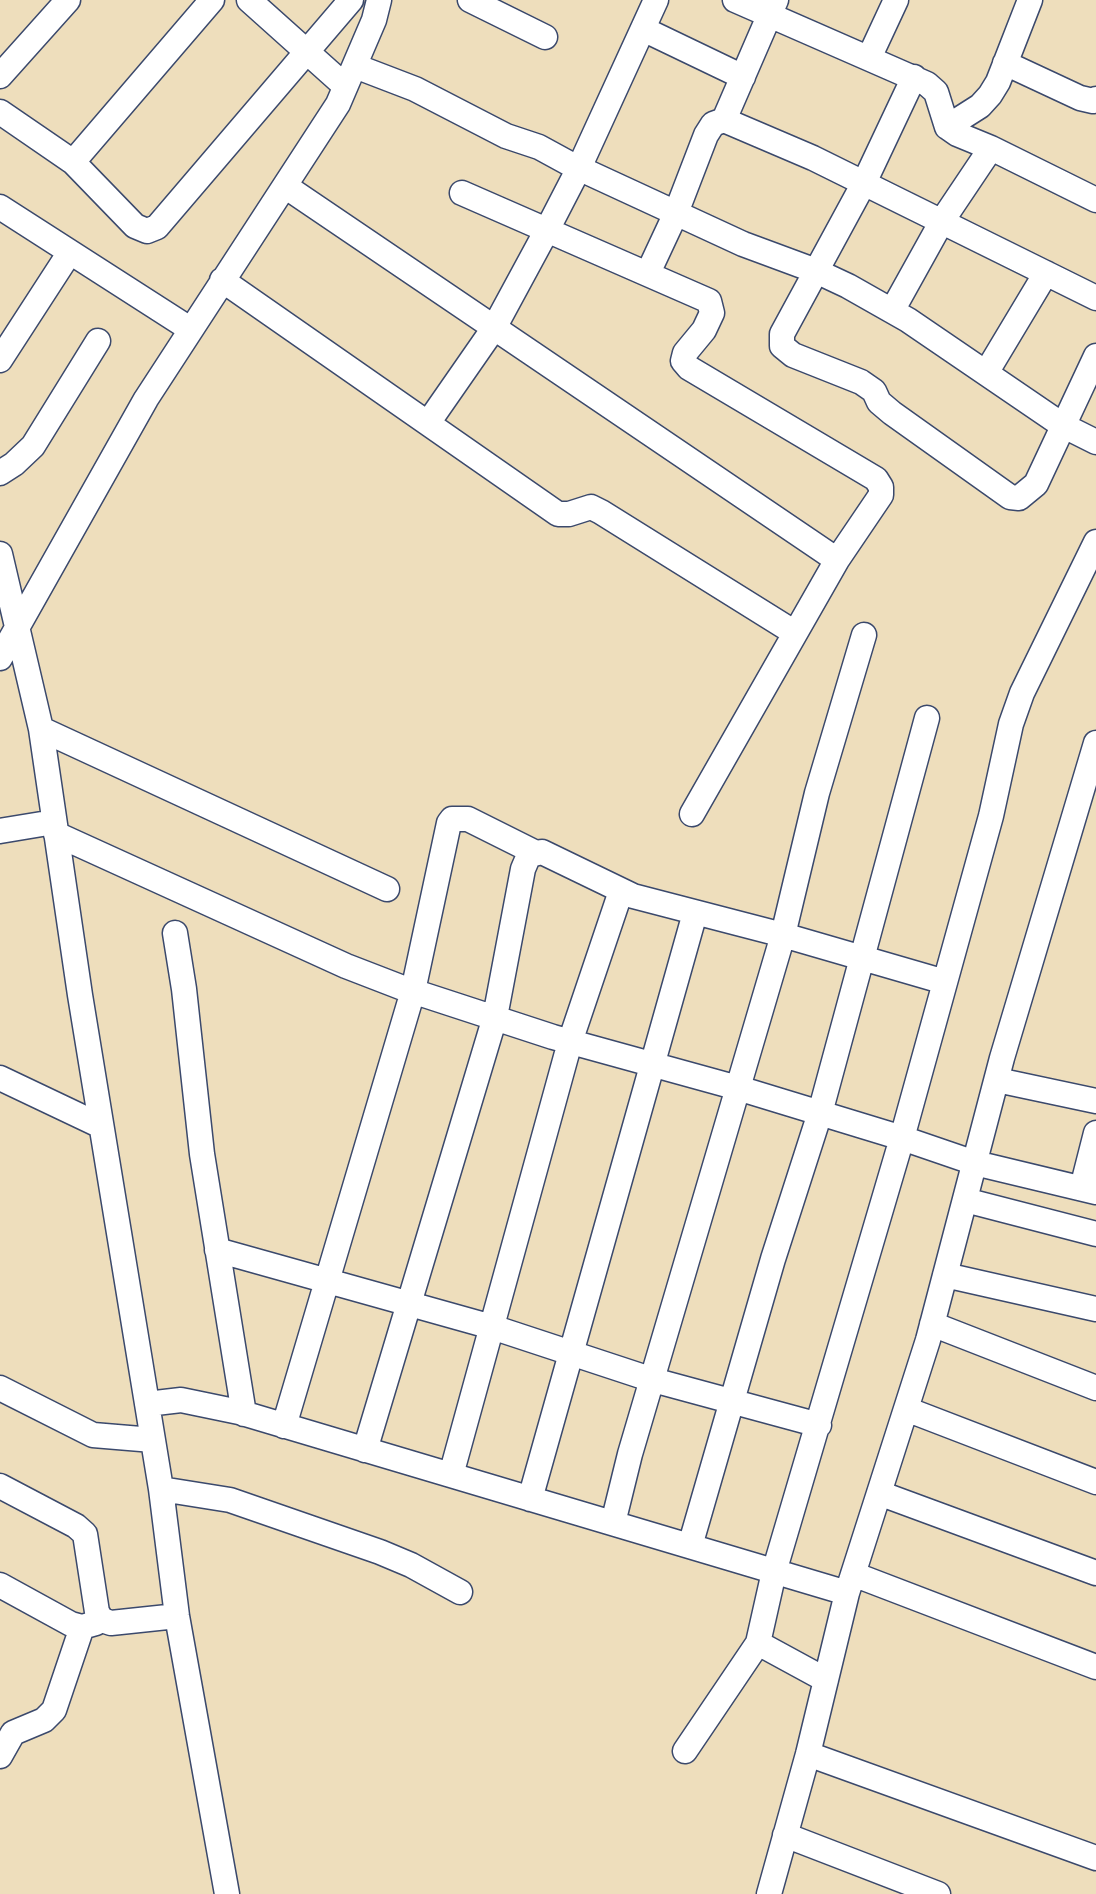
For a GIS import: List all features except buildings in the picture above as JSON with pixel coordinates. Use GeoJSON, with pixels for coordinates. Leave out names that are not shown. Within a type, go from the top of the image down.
{"type":"FeatureCollection","features":[{"type":"Feature","properties":{"kind":"street"},"geometry":{"type":"LineString","coordinates":[[0,76],[68,0]]}},
{"type":"Feature","properties":{"kind":"street"},"geometry":{"type":"LineString","coordinates":[[73,162],[212,0]]}},
{"type":"Feature","properties":{"kind":"street"},"geometry":{"type":"LineString","coordinates":[[249,0],[307,52],[350,76],[415,89],[506,136],[539,147],[743,244],[816,271],[892,311],[1062,425],[1096,442]]}},
{"type":"Feature","properties":{"kind":"street"},"geometry":{"type":"LineString","coordinates":[[0,112],[73,162],[135,226],[147,231],[157,227],[351,0]]}},
{"type":"Feature","properties":{"kind":"street"},"geometry":{"type":"LineString","coordinates":[[0,658],[146,399],[338,104],[374,20],[379,0]]}},
{"type":"Feature","properties":{"kind":"street"},"geometry":{"type":"LineString","coordinates":[[470,0],[545,37]]}},
{"type":"Feature","properties":{"kind":"street"},"geometry":{"type":"LineString","coordinates":[[428,423],[494,328],[547,230],[656,0]]}},
{"type":"Feature","properties":{"kind":"street"},"geometry":{"type":"LineString","coordinates":[[735,0],[773,8],[869,58],[914,77],[936,92],[942,117],[947,127],[957,134],[1096,200]]}},
{"type":"Feature","properties":{"kind":"street"},"geometry":{"type":"LineString","coordinates":[[869,58],[896,0]]}},
{"type":"Feature","properties":{"kind":"street"},"geometry":{"type":"LineString","coordinates":[[947,127],[980,106],[990,95],[1030,0]]}},
{"type":"Feature","properties":{"kind":"street"},"geometry":{"type":"LineString","coordinates":[[724,120],[773,8]]}},
{"type":"Feature","properties":{"kind":"street"},"geometry":{"type":"LineString","coordinates":[[643,29],[743,77]]}},
{"type":"Feature","properties":{"kind":"street"},"geometry":{"type":"LineString","coordinates":[[1005,63],[1080,98],[1096,99]]}},
{"type":"Feature","properties":{"kind":"street"},"geometry":{"type":"LineString","coordinates":[[914,77],[864,183],[782,334],[782,346],[793,355],[861,382],[874,391],[879,402],[892,413],[1010,497],[1019,498],[1036,484],[1096,356]]}},
{"type":"Feature","properties":{"kind":"street"},"geometry":{"type":"LineString","coordinates":[[648,273],[676,213],[706,135],[713,124],[724,120],[864,183],[1096,298]]}},
{"type":"Feature","properties":{"kind":"street"},"geometry":{"type":"LineString","coordinates":[[892,311],[942,221],[991,148]]}},
{"type":"Feature","properties":{"kind":"street"},"geometry":{"type":"LineString","coordinates":[[285,186],[837,560]]}},
{"type":"Feature","properties":{"kind":"street"},"geometry":{"type":"LineString","coordinates":[[462,193],[709,301],[712,313],[704,330],[685,353],[683,361],[689,368],[876,479],[881,487],[881,495],[837,560],[692,814]]}},
{"type":"Feature","properties":{"kind":"street"},"geometry":{"type":"LineString","coordinates":[[0,207],[190,329]]}},
{"type":"Feature","properties":{"kind":"street"},"geometry":{"type":"LineString","coordinates":[[0,360],[70,252]]}},
{"type":"Feature","properties":{"kind":"street"},"geometry":{"type":"LineString","coordinates":[[986,373],[1046,273]]}},
{"type":"Feature","properties":{"kind":"street"},"geometry":{"type":"LineString","coordinates":[[222,280],[558,514],[591,507],[601,512],[795,633]]}},
{"type":"Feature","properties":{"kind":"street"},"geometry":{"type":"LineString","coordinates":[[0,473],[33,446],[98,341]]}},
{"type":"Feature","properties":{"kind":"street"},"geometry":{"type":"LineString","coordinates":[[685,1751],[758,1643],[774,1572],[902,1138],[1018,703],[1096,542]]}},
{"type":"Feature","properties":{"kind":"street"},"geometry":{"type":"LineString","coordinates":[[0,554],[4,593],[18,627],[41,729],[101,1126],[161,1489],[177,1616],[227,1894]]}},
{"type":"Feature","properties":{"kind":"street"},"geometry":{"type":"LineString","coordinates":[[613,1523],[630,1454],[783,935],[817,793],[864,635]]}},
{"type":"Feature","properties":{"kind":"street"},"geometry":{"type":"LineString","coordinates":[[690,1546],[864,961],[927,718]]}},
{"type":"Feature","properties":{"kind":"street"},"geometry":{"type":"LineString","coordinates":[[41,729],[387,889]]}},
{"type":"Feature","properties":{"kind":"street"},"geometry":{"type":"LineString","coordinates":[[769,1894],[850,1584],[932,1324],[997,1080],[1096,743]]}},
{"type":"Feature","properties":{"kind":"street"},"geometry":{"type":"LineString","coordinates":[[284,1426],[413,991],[452,819],[468,819],[621,891],[945,982]]}},
{"type":"Feature","properties":{"kind":"street"},"geometry":{"type":"LineString","coordinates":[[0,831],[55,828],[346,966],[413,991],[570,1042],[738,1088],[975,1163],[1089,1190],[1096,1133]]}},
{"type":"Feature","properties":{"kind":"street"},"geometry":{"type":"LineString","coordinates":[[365,1450],[495,1017],[523,869],[529,855],[534,852]]}},
{"type":"Feature","properties":{"kind":"street"},"geometry":{"type":"LineString","coordinates":[[451,1475],[570,1042],[621,891]]}},
{"type":"Feature","properties":{"kind":"street"},"geometry":{"type":"LineString","coordinates":[[530,1499],[695,913]]}},
{"type":"Feature","properties":{"kind":"street"},"geometry":{"type":"LineString","coordinates":[[175,933],[202,1154],[244,1414]]}},
{"type":"Feature","properties":{"kind":"street"},"geometry":{"type":"LineString","coordinates":[[0,1078],[101,1126]]}},
{"type":"Feature","properties":{"kind":"street"},"geometry":{"type":"LineString","coordinates":[[997,1080],[1096,1101]]}},
{"type":"Feature","properties":{"kind":"street"},"geometry":{"type":"LineString","coordinates":[[965,1200],[1096,1234]]}},
{"type":"Feature","properties":{"kind":"street"},"geometry":{"type":"LineString","coordinates":[[217,1250],[492,1327],[653,1380],[819,1425]]}},
{"type":"Feature","properties":{"kind":"street"},"geometry":{"type":"LineString","coordinates":[[945,1275],[1096,1309]]}},
{"type":"Feature","properties":{"kind":"street"},"geometry":{"type":"LineString","coordinates":[[932,1324],[1096,1388]]}},
{"type":"Feature","properties":{"kind":"street"},"geometry":{"type":"LineString","coordinates":[[0,1388],[93,1435],[153,1440]]}},
{"type":"Feature","properties":{"kind":"street"},"geometry":{"type":"LineString","coordinates":[[147,1404],[181,1400],[244,1414],[774,1572],[850,1584],[1096,1667]]}},
{"type":"Feature","properties":{"kind":"street"},"geometry":{"type":"LineString","coordinates":[[906,1409],[1096,1482]]}},
{"type":"Feature","properties":{"kind":"street"},"geometry":{"type":"LineString","coordinates":[[0,1486],[76,1526],[85,1534],[97,1612],[54,1710],[44,1720],[13,1733],[0,1756]]}},
{"type":"Feature","properties":{"kind":"street"},"geometry":{"type":"LineString","coordinates":[[161,1489],[230,1500],[380,1552],[460,1592]]}},
{"type":"Feature","properties":{"kind":"street"},"geometry":{"type":"LineString","coordinates":[[879,1493],[1096,1573]]}},
{"type":"Feature","properties":{"kind":"street"},"geometry":{"type":"LineString","coordinates":[[0,1585],[92,1624],[177,1616]]}},
{"type":"Feature","properties":{"kind":"street"},"geometry":{"type":"LineString","coordinates":[[758,1643],[826,1680]]}},
{"type":"Feature","properties":{"kind":"street"},"geometry":{"type":"LineString","coordinates":[[808,1754],[1096,1858]]}},
{"type":"Feature","properties":{"kind":"street"},"geometry":{"type":"LineString","coordinates":[[785,1835],[938,1894]]}}]}
